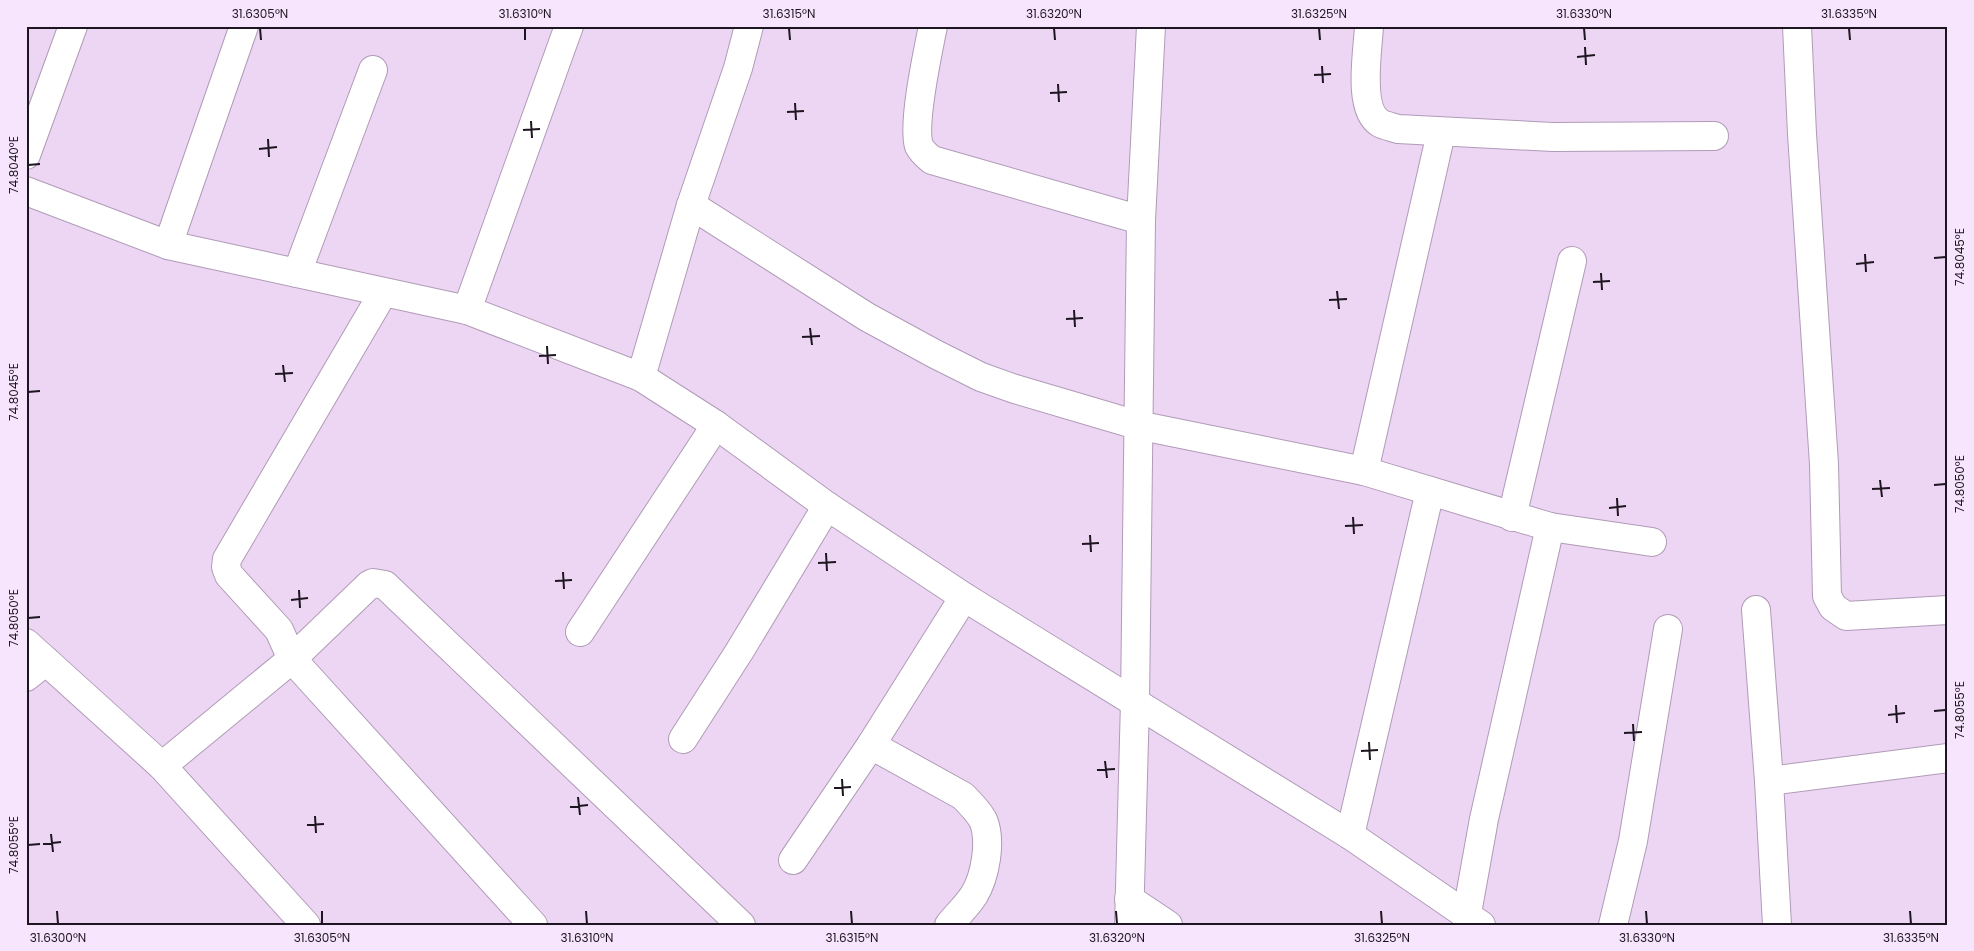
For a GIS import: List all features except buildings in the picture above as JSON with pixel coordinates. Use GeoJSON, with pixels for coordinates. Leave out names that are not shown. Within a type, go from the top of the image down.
{"type":"FeatureCollection","features":[{"type":"Feature","properties":{"kind":"street"},"geometry":{"type":"LineString","coordinates":[[26,155],[73,26]]}},
{"type":"Feature","properties":{"kind":"street"},"geometry":{"type":"LineString","coordinates":[[168,245],[244,26]]}},
{"type":"Feature","properties":{"kind":"street"},"geometry":{"type":"LineString","coordinates":[[467,310],[569,26]]}},
{"type":"Feature","properties":{"kind":"street"},"geometry":{"type":"LineString","coordinates":[[641,377],[691,205],[738,68],[749,26]]}},
{"type":"Feature","properties":{"kind":"street"},"geometry":{"type":"LineString","coordinates":[[933,26],[924,69],[917,134],[924,154],[932,160],[1141,220]]}},
{"type":"Feature","properties":{"kind":"street"},"geometry":{"type":"LineString","coordinates":[[1151,26],[1141,220],[1135,702],[1129,912],[1168,925]]}},
{"type":"Feature","properties":{"kind":"street"},"geometry":{"type":"LineString","coordinates":[[1369,26],[1366,100],[1371,114],[1380,123],[1398,129],[1441,133],[1553,137],[1714,136]]}},
{"type":"Feature","properties":{"kind":"street"},"geometry":{"type":"LineString","coordinates":[[1797,26],[1802,134],[1824,464],[1827,596],[1833,607],[1846,616],[1948,610]]}},
{"type":"Feature","properties":{"kind":"street"},"geometry":{"type":"LineString","coordinates":[[297,273],[373,70]]}},
{"type":"Feature","properties":{"kind":"street"},"geometry":{"type":"LineString","coordinates":[[1364,471],[1441,133]]}},
{"type":"Feature","properties":{"kind":"street"},"geometry":{"type":"LineString","coordinates":[[26,190],[168,245],[467,310],[641,377],[716,425],[827,506],[964,597],[1350,835],[1474,919],[1484,819],[1550,527]]}},
{"type":"Feature","properties":{"kind":"street"},"geometry":{"type":"LineString","coordinates":[[691,205],[867,316],[935,354],[998,383],[1137,425],[1364,471],[1550,527],[1652,542]]}},
{"type":"Feature","properties":{"kind":"street"},"geometry":{"type":"LineString","coordinates":[[1512,517],[1572,261]]}},
{"type":"Feature","properties":{"kind":"street"},"geometry":{"type":"LineString","coordinates":[[383,293],[227,559],[226,567],[229,576],[279,630],[292,659],[533,925]]}},
{"type":"Feature","properties":{"kind":"street"},"geometry":{"type":"LineString","coordinates":[[580,632],[716,425]]}},
{"type":"Feature","properties":{"kind":"street"},"geometry":{"type":"LineString","coordinates":[[1350,835],[1430,491]]}},
{"type":"Feature","properties":{"kind":"street"},"geometry":{"type":"LineString","coordinates":[[683,739],[739,652],[827,506]]}},
{"type":"Feature","properties":{"kind":"street"},"geometry":{"type":"LineString","coordinates":[[162,766],[292,659],[369,585],[373,583],[385,585],[741,925]]}},
{"type":"Feature","properties":{"kind":"street"},"geometry":{"type":"LineString","coordinates":[[793,860],[871,745],[964,597]]}},
{"type":"Feature","properties":{"kind":"street"},"geometry":{"type":"LineString","coordinates":[[1756,610],[1770,781],[1777,925]]}},
{"type":"Feature","properties":{"kind":"street"},"geometry":{"type":"LineString","coordinates":[[1613,925],[1633,841],[1668,629]]}},
{"type":"Feature","properties":{"kind":"street"},"geometry":{"type":"LineString","coordinates":[[26,643],[36,669],[162,766],[306,925]]}},
{"type":"Feature","properties":{"kind":"street"},"geometry":{"type":"LineString","coordinates":[[871,745],[963,796],[976,809],[984,822],[986,842],[982,877],[974,895],[949,925]]}},
{"type":"Feature","properties":{"kind":"street"},"geometry":{"type":"LineString","coordinates":[[1770,781],[1948,758]]}}]}
